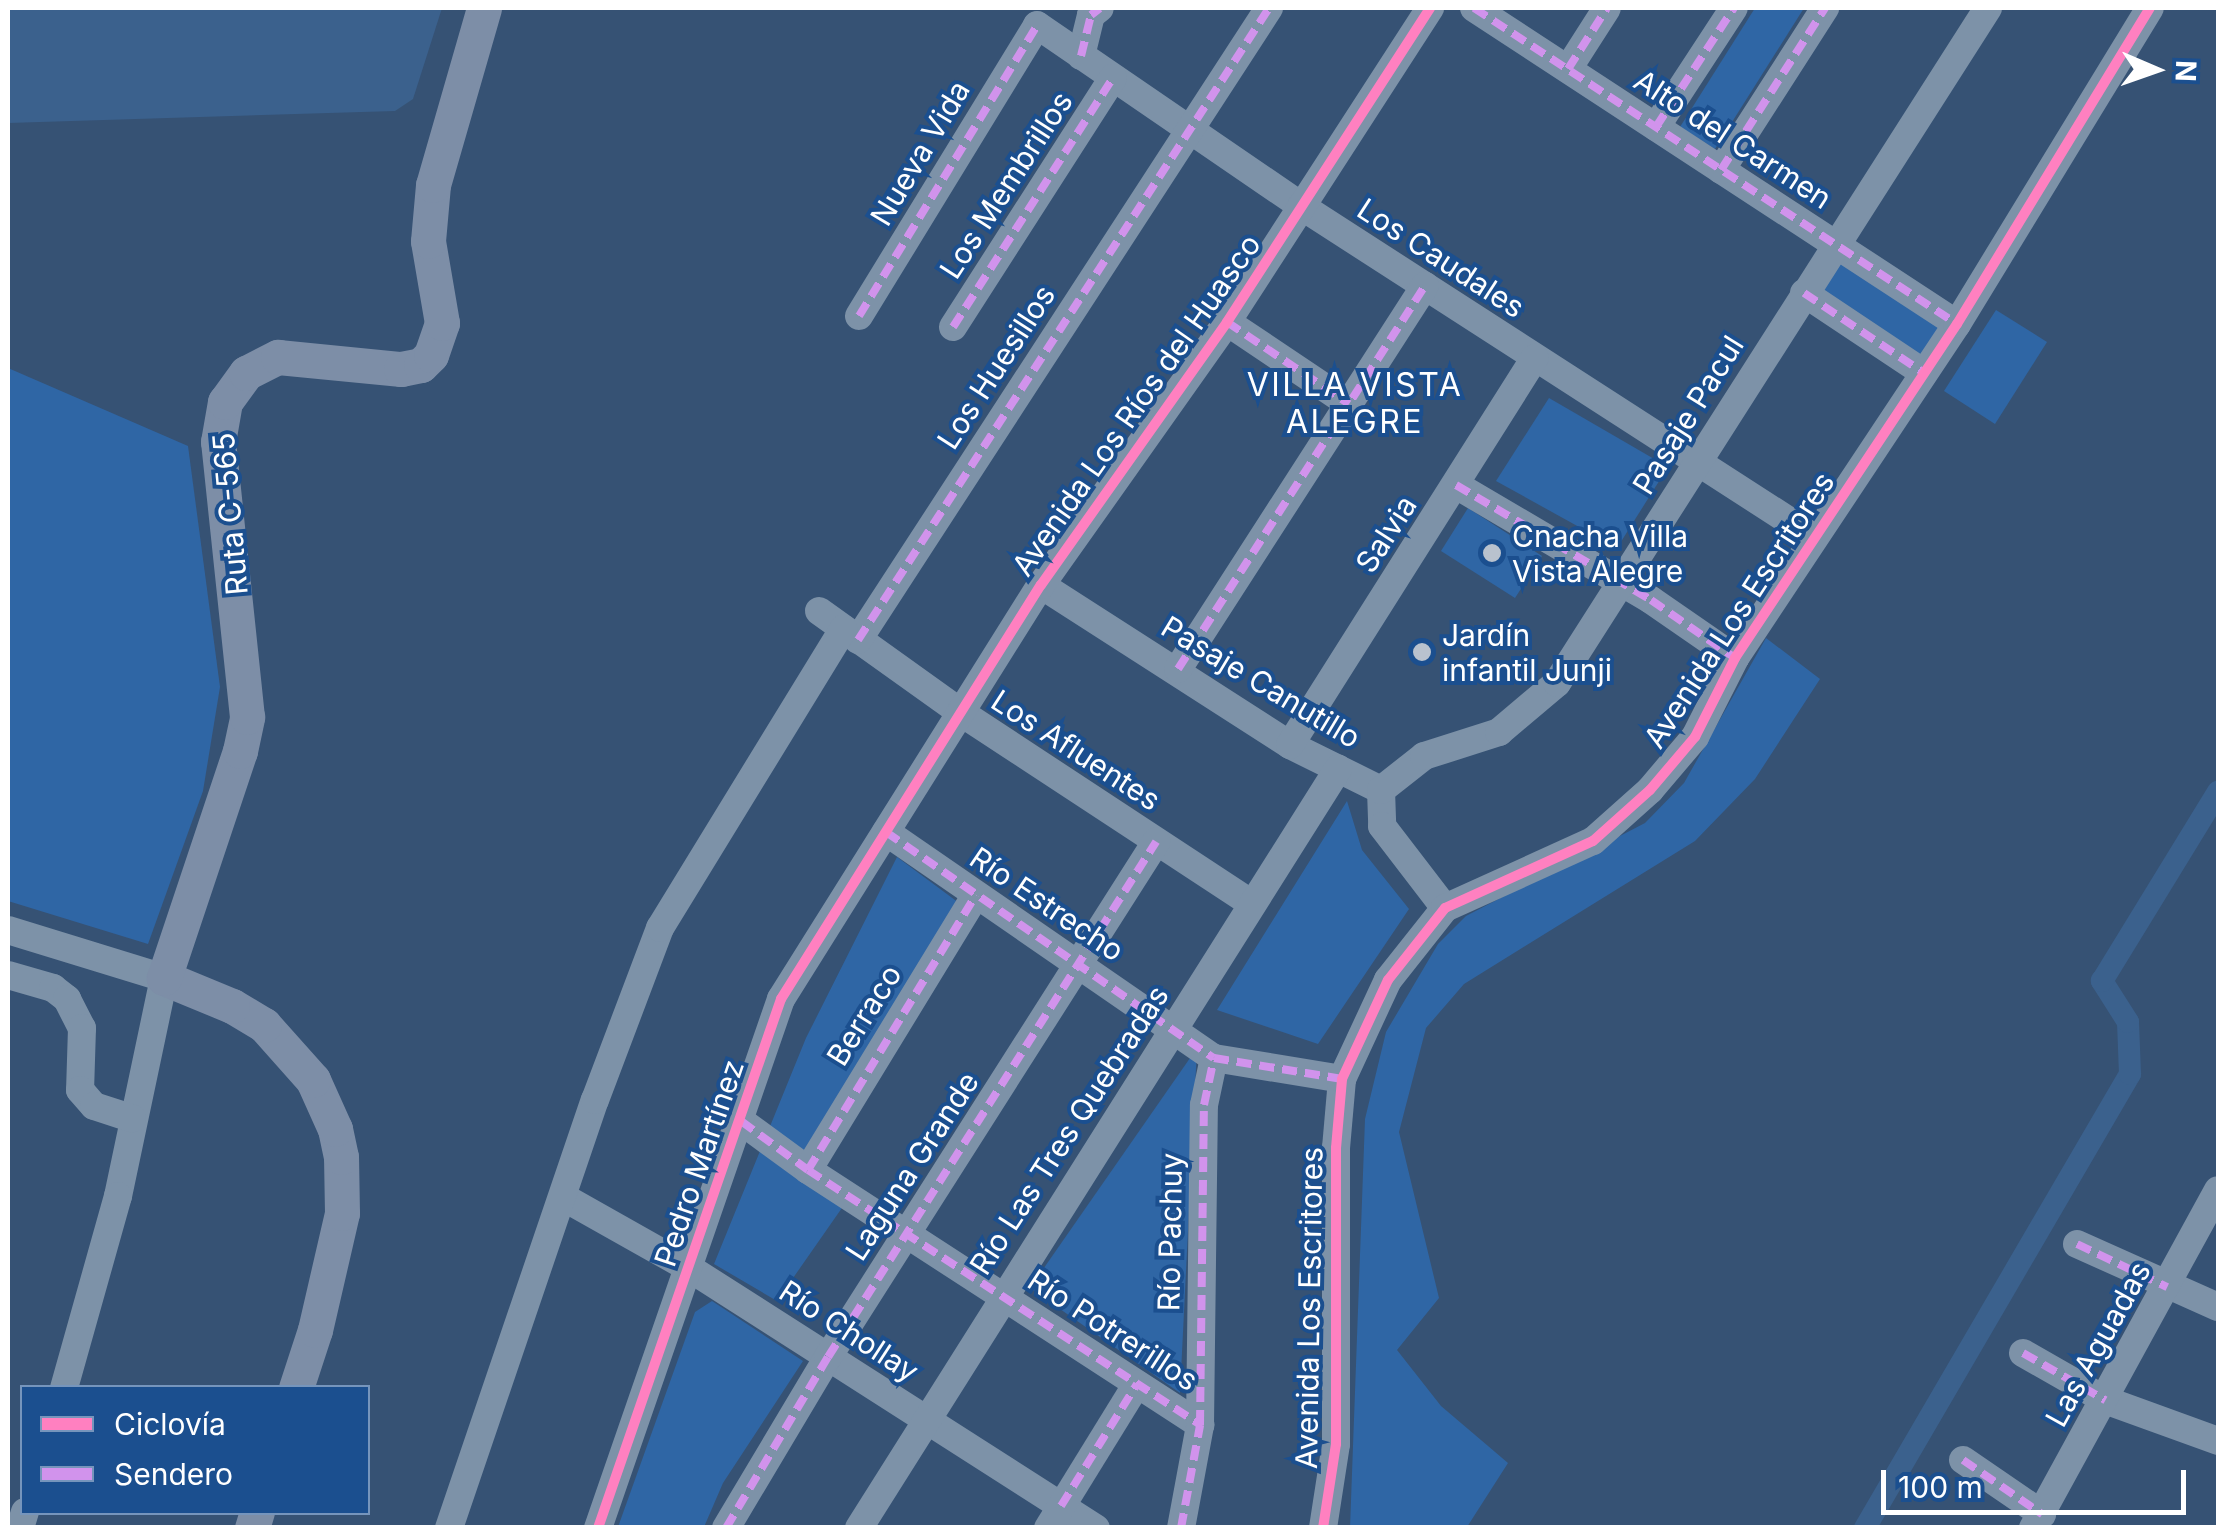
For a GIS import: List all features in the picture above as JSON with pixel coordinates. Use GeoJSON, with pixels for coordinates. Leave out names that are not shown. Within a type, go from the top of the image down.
{"type":"FeatureCollection","features":[{"type":"Feature","properties":{"kind":"main road","name":"Ruta C-565"},"geometry":{"type":"LineString","coordinates":[[164,978],[218,819],[246,717],[218,442],[225,402],[246,373],[278,358],[402,369],[420,366],[432,355],[442,323],[428,241],[433,185],[484,8]]}},
{"type":"Feature","properties":{"kind":"main road"},"geometry":{"type":"LineString","coordinates":[[164,978],[232,1006],[264,1025],[313,1080],[335,1129],[341,1157],[342,1213],[315,1330],[297,1385]]}},
{"type":"Feature","properties":{"kind":"street"},"geometry":{"type":"LineString","coordinates":[[1082,56],[1091,16],[1100,8]]}},
{"type":"Feature","properties":{"kind":"street","name":"Los Huesillos"},"geometry":{"type":"LineString","coordinates":[[449,1528],[562,1196],[660,928],[850,634],[1268,8]]}},
{"type":"Feature","properties":{"kind":"street","name":"Avenida Los Ríos del Huasco"},"geometry":{"type":"LineString","coordinates":[[886,832],[1041,585],[1227,322],[1430,8]]}},
{"type":"Feature","properties":{"kind":"street","name":"Alto del Carmen"},"geometry":{"type":"LineString","coordinates":[[1474,8],[1956,324]]}},
{"type":"Feature","properties":{"kind":"street"},"geometry":{"type":"LineString","coordinates":[[1568,69],[1607,8]]}},
{"type":"Feature","properties":{"kind":"street"},"geometry":{"type":"LineString","coordinates":[[1656,128],[1734,8]]}},
{"type":"Feature","properties":{"kind":"street"},"geometry":{"type":"LineString","coordinates":[[1720,170],[1826,8]]}},
{"type":"Feature","properties":{"kind":"street","name":"Pasaje Pacul"},"geometry":{"type":"LineString","coordinates":[[1382,790],[1424,756],[1498,732],[1557,682],[1988,8]]}},
{"type":"Feature","properties":{"kind":"street","name":"Avenida Los Escritores"},"geometry":{"type":"LineString","coordinates":[[1323,1528],[1336,1444],[1336,1148],[1342,1079],[1388,980],[1445,908],[1593,842],[1650,790],[1695,736],[1736,658],[1956,324],[2142,11]]}},
{"type":"Feature","properties":{"kind":"street","name":"Los Caudales"},"geometry":{"type":"LineString","coordinates":[[1037,24],[1301,206],[1814,537]]}},
{"type":"Feature","properties":{"kind":"street","name":"Nueva Vida"},"geometry":{"type":"LineString","coordinates":[[859,316],[1037,24]]}},
{"type":"Feature","properties":{"kind":"street","name":"Los Membrillos"},"geometry":{"type":"LineString","coordinates":[[953,328],[1113,78]]}},
{"type":"Feature","properties":{"kind":"street"},"geometry":{"type":"LineString","coordinates":[[1178,669],[1425,286]]}},
{"type":"Feature","properties":{"kind":"street"},"geometry":{"type":"LineString","coordinates":[[1804,293],[1924,373]]}},
{"type":"Feature","properties":{"kind":"street"},"geometry":{"type":"LineString","coordinates":[[1227,322],[1349,404]]}},
{"type":"Feature","properties":{"kind":"street","name":"Salvia"},"geometry":{"type":"LineString","coordinates":[[1290,745],[1536,358]]}},
{"type":"Feature","properties":{"kind":"street"},"geometry":{"type":"LineString","coordinates":[[1456,486],[1621,583],[1736,658]]}},
{"type":"Feature","properties":{"kind":"street","name":"Pasaje Canutillo"},"geometry":{"type":"LineString","coordinates":[[1041,585],[1178,669],[1290,745],[1382,790]]}},
{"type":"Feature","properties":{"kind":"street","name":"Los Afluentes"},"geometry":{"type":"LineString","coordinates":[[819,611],[960,712],[1252,904]]}},
{"type":"Feature","properties":{"kind":"street","name":"Río Las Tres Quebradas"},"geometry":{"type":"LineString","coordinates":[[859,1528],[891,1482],[924,1418],[1338,769]]}},
{"type":"Feature","properties":{"kind":"street"},"geometry":{"type":"LineString","coordinates":[[1382,790],[1382,826],[1445,908]]}},
{"type":"Feature","properties":{"kind":"street","name":"Río Estrecho"},"geometry":{"type":"LineString","coordinates":[[886,832],[1173,1028]]}},
{"type":"Feature","properties":{"kind":"street","name":"Pedro Martínez"},"geometry":{"type":"LineString","coordinates":[[598,1528],[742,1121],[781,999],[886,832]]}},
{"type":"Feature","properties":{"kind":"street","name":"Laguna Grande"},"geometry":{"type":"LineString","coordinates":[[726,1528],[828,1356],[1156,842]]}},
{"type":"Feature","properties":{"kind":"street","name":"Berraco"},"geometry":{"type":"LineString","coordinates":[[808,1170],[976,895]]}},
{"type":"Feature","properties":{"kind":"street"},"geometry":{"type":"LineString","coordinates":[[8,930],[164,978],[118,1196],[65,1385]]}},
{"type":"Feature","properties":{"kind":"street"},"geometry":{"type":"LineString","coordinates":[[8,975],[53,988],[67,999],[82,1028],[80,1090],[94,1106],[132,1118]]}},
{"type":"Feature","properties":{"kind":"street"},"geometry":{"type":"LineString","coordinates":[[1173,1028],[1214,1058],[1342,1079]]}},
{"type":"Feature","properties":{"kind":"street","name":"Río Pachuy"},"geometry":{"type":"LineString","coordinates":[[1181,1528],[1200,1425],[1204,1106],[1214,1058]]}},
{"type":"Feature","properties":{"kind":"street","name":"Río Potrerillos"},"geometry":{"type":"LineString","coordinates":[[742,1121],[808,1170],[1200,1425]]}},
{"type":"Feature","properties":{"kind":"street","name":"Las Aguadas"},"geometry":{"type":"LineString","coordinates":[[2042,1522],[2218,1190]]}},
{"type":"Feature","properties":{"kind":"street","name":"Río Chollay"},"geometry":{"type":"LineString","coordinates":[[562,1196],[690,1268],[924,1418],[1055,1516],[1096,1528]]}},
{"type":"Feature","properties":{"kind":"street"},"geometry":{"type":"LineString","coordinates":[[2077,1244],[2167,1288],[2218,1307]]}},
{"type":"Feature","properties":{"kind":"street"},"geometry":{"type":"LineString","coordinates":[[2022,1353],[2106,1400],[2218,1441]]}},
{"type":"Feature","properties":{"kind":"street"},"geometry":{"type":"LineString","coordinates":[[1055,1516],[1137,1384]]}},
{"type":"Feature","properties":{"kind":"street"},"geometry":{"type":"LineString","coordinates":[[1963,1460],[2042,1522]]}},
{"type":"Feature","properties":{"kind":"shaded area"},"geometry":{"type":"Polygon","coordinates":[[[8,8],[442,8],[413,99],[395,111],[8,123],[8,8]]]}},
{"type":"Feature","properties":{"kind":"shaded area"},"geometry":{"type":"Polygon","coordinates":[[[1755,8],[1804,8],[1715,149],[1680,127],[1755,8]]]}},
{"type":"Feature","properties":{"kind":"shaded area"},"geometry":{"type":"Polygon","coordinates":[[[1836,247],[1955,325],[1924,371],[1806,293],[1836,247]]]}},
{"type":"Feature","properties":{"kind":"shaded area"},"geometry":{"type":"Polygon","coordinates":[[[1996,310],[2047,342],[1995,424],[1944,391],[1996,310]]]}},
{"type":"Feature","properties":{"kind":"shaded area"},"geometry":{"type":"Polygon","coordinates":[[[8,368],[188,446],[220,687],[203,791],[148,944],[8,901],[8,368]]]}},
{"type":"Feature","properties":{"kind":"shaded area"},"geometry":{"type":"Polygon","coordinates":[[[1549,398],[1668,467],[1617,548],[1496,481],[1549,398]]]}},
{"type":"Feature","properties":{"kind":"shaded area","name":"Cnacha Villa Vista Alegre"},"geometry":{"type":"Polygon","coordinates":[[[1468,508],[1542,556],[1515,598],[1441,551],[1468,508]]]}},
{"type":"Feature","properties":{"kind":"shaded area"},"geometry":{"type":"Polygon","coordinates":[[[1766,638],[1820,679],[1755,779],[1695,841],[1464,984],[1426,1028],[1399,1132],[1439,1298],[1397,1350],[1441,1406],[1508,1463],[1467,1527],[1350,1528],[1365,1119],[1386,1032],[1438,944],[1466,916],[1645,823],[1684,783],[1766,638]]]}},
{"type":"Feature","properties":{"kind":"shaded area"},"geometry":{"type":"Polygon","coordinates":[[[1347,801],[1362,850],[1409,909],[1318,1044],[1217,1010],[1347,801]]]}},
{"type":"Feature","properties":{"kind":"shaded area"},"geometry":{"type":"Polygon","coordinates":[[[897,857],[959,903],[796,1170],[844,1205],[777,1301],[714,1264],[806,1038],[897,857]]]}},
{"type":"Feature","properties":{"kind":"shaded area"},"geometry":{"type":"Polygon","coordinates":[[[1197,1048],[1180,1393],[1030,1288],[1197,1048]]]}},
{"type":"Feature","properties":{"kind":"shaded area"},"geometry":{"type":"Polygon","coordinates":[[[712,1301],[803,1361],[723,1483],[704,1527],[618,1527],[695,1312],[712,1301]]]}},
{"type":"Feature","properties":{"kind":"waterway"},"geometry":{"type":"LineString","coordinates":[[1865,1528],[2130,1074],[2128,1022],[2102,981],[2218,792]]}},
{"type":"Feature","properties":{"kind":"marked path"},"geometry":{"type":"LineString","coordinates":[[1081,56],[1091,15],[1100,8]]}},
{"type":"Feature","properties":{"kind":"marked path"},"geometry":{"type":"LineString","coordinates":[[858,640],[1269,8]]}},
{"type":"Feature","properties":{"kind":"marked path"},"geometry":{"type":"LineString","coordinates":[[1474,8],[1957,324]]}},
{"type":"Feature","properties":{"kind":"marked path"},"geometry":{"type":"LineString","coordinates":[[1568,69],[1607,8]]}},
{"type":"Feature","properties":{"kind":"marked path"},"geometry":{"type":"LineString","coordinates":[[1656,127],[1734,8]]}},
{"type":"Feature","properties":{"kind":"marked path"},"geometry":{"type":"LineString","coordinates":[[1721,170],[1825,8]]}},
{"type":"Feature","properties":{"kind":"marked path"},"geometry":{"type":"LineString","coordinates":[[859,316],[1037,25]]}},
{"type":"Feature","properties":{"kind":"marked path"},"geometry":{"type":"LineString","coordinates":[[953,327],[1113,78]]}},
{"type":"Feature","properties":{"kind":"marked path"},"geometry":{"type":"LineString","coordinates":[[1178,669],[1425,286]]}},
{"type":"Feature","properties":{"kind":"marked path"},"geometry":{"type":"LineString","coordinates":[[1804,293],[1924,373]]}},
{"type":"Feature","properties":{"kind":"marked path"},"geometry":{"type":"LineString","coordinates":[[1227,322],[1349,404]]}},
{"type":"Feature","properties":{"kind":"marked path"},"geometry":{"type":"LineString","coordinates":[[1456,485],[1651,600],[1735,658]]}},
{"type":"Feature","properties":{"kind":"marked path"},"geometry":{"type":"LineString","coordinates":[[886,832],[1214,1058],[1342,1079]]}},
{"type":"Feature","properties":{"kind":"marked path"},"geometry":{"type":"LineString","coordinates":[[726,1528],[828,1357],[1156,842]]}},
{"type":"Feature","properties":{"kind":"marked path"},"geometry":{"type":"LineString","coordinates":[[808,1170],[976,895]]}},
{"type":"Feature","properties":{"kind":"marked path"},"geometry":{"type":"LineString","coordinates":[[1181,1528],[1200,1425],[1204,1105],[1214,1058]]}},
{"type":"Feature","properties":{"kind":"marked path"},"geometry":{"type":"LineString","coordinates":[[741,1121],[808,1170],[1200,1425]]}},
{"type":"Feature","properties":{"kind":"marked path"},"geometry":{"type":"LineString","coordinates":[[2077,1244],[2167,1287]]}},
{"type":"Feature","properties":{"kind":"marked path"},"geometry":{"type":"LineString","coordinates":[[2023,1353],[2105,1400]]}},
{"type":"Feature","properties":{"kind":"marked path"},"geometry":{"type":"LineString","coordinates":[[1061,1506],[1137,1384]]}},
{"type":"Feature","properties":{"kind":"marked path"},"geometry":{"type":"LineString","coordinates":[[1963,1460],[2042,1514]]}},
{"type":"Feature","properties":{"kind":"cycle path"},"geometry":{"type":"LineString","coordinates":[[598,1528],[781,999],[1041,585],[1227,322],[1430,8]]}},
{"type":"Feature","properties":{"kind":"cycle path"},"geometry":{"type":"LineString","coordinates":[[1323,1528],[1336,1444],[1336,1148],[1342,1079],[1388,980],[1445,908],[1593,841],[1650,790],[1695,737],[1735,658],[1957,324],[2150,8]]}},
{"type":"Feature","properties":{"kind":"place","name":"Cnacha Villa Vista Alegre"},"geometry":{"type":"Point","coordinates":[1492,553]}},
{"type":"Feature","properties":{"kind":"place","name":"Jardín infantil Junji"},"geometry":{"type":"Point","coordinates":[1422,652]}},
{"type":"Feature","properties":{"kind":"district","name":"VILLA VISTA ALEGRE"},"geometry":{"type":"Point","coordinates":[1355,404]}}]}
